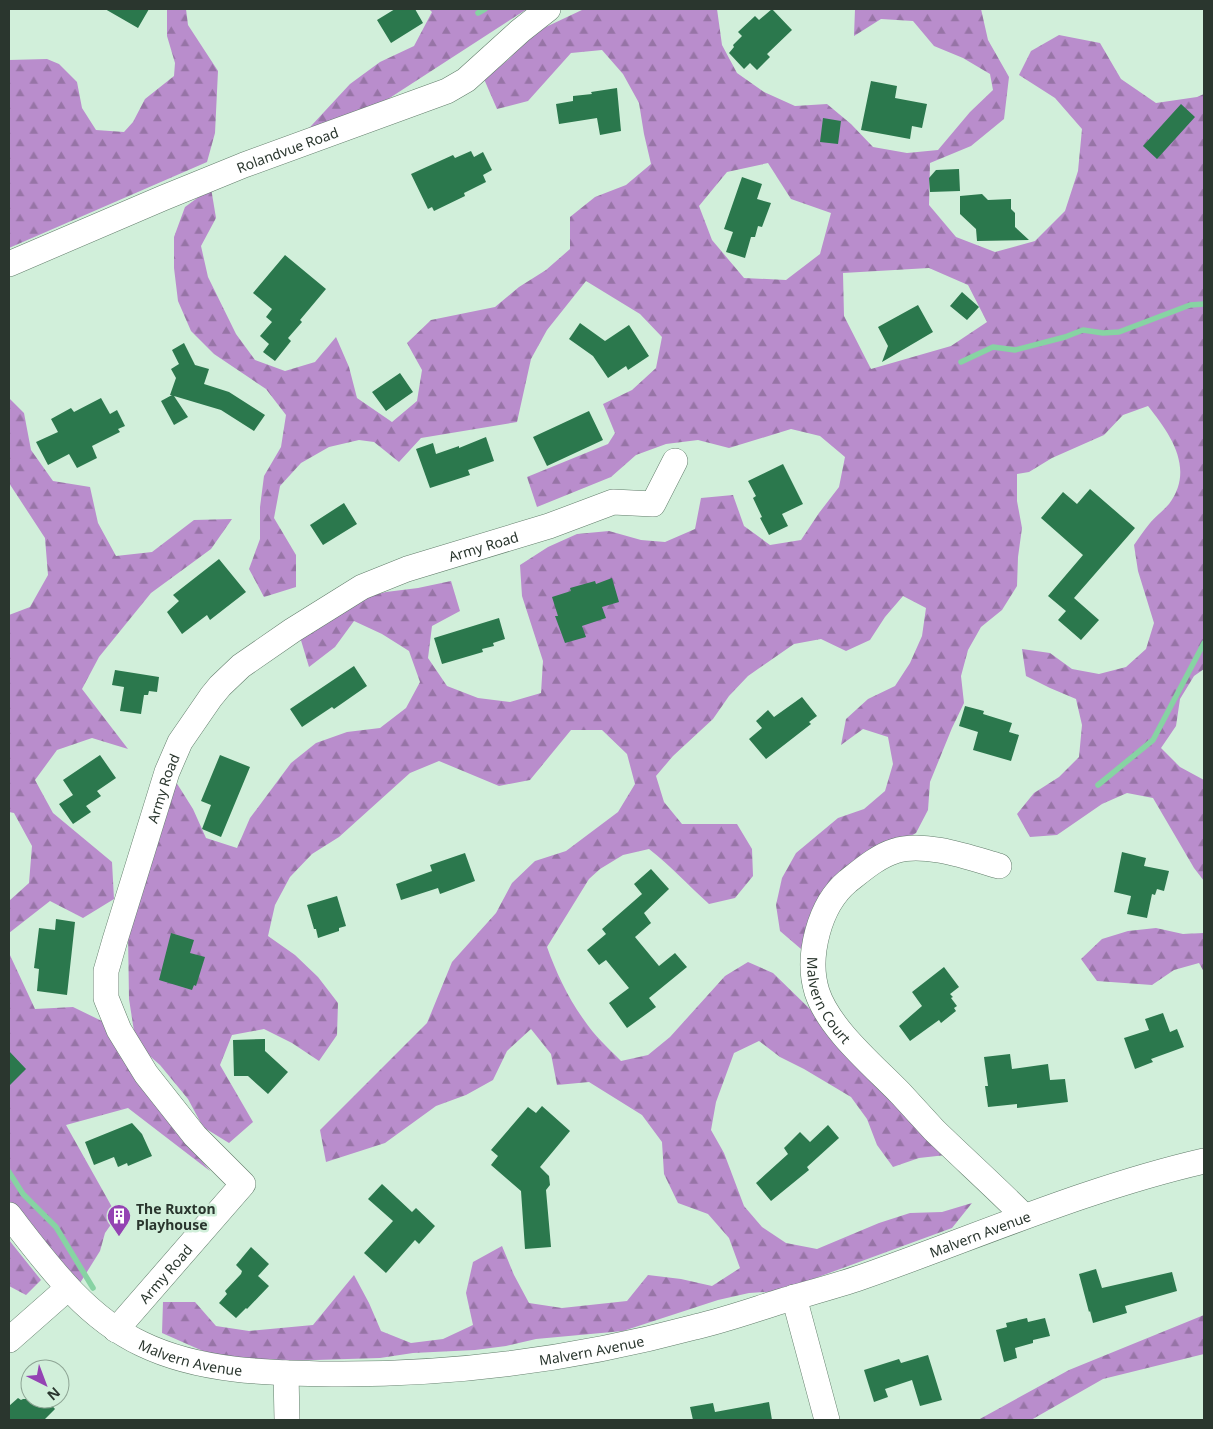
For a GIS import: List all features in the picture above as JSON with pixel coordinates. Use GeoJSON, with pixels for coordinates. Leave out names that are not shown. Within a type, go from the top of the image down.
{"type":"FeatureCollection","features":[{"type":"Feature","properties":{"kind":"street","name":"Rolandvue Road"},"geometry":{"type":"LineString","coordinates":[[9,264],[244,165],[447,90],[466,80],[520,31],[548,9]]}},
{"type":"Feature","properties":{"kind":"street","name":"Army Road"},"geometry":{"type":"LineString","coordinates":[[116,1330],[243,1184],[195,1136],[146,1074],[119,1030],[106,998],[106,972],[115,940],[167,772],[180,742],[211,697],[241,666],[293,630],[362,587],[407,569],[549,526],[613,502],[653,504],[675,461]]}},
{"type":"Feature","properties":{"kind":"street","name":"Malvern Court"},"geometry":{"type":"LineString","coordinates":[[999,866],[950,852],[921,848],[896,850],[867,866],[844,885],[826,909],[817,929],[813,973],[818,993],[831,1018],[854,1048],[1024,1216]]}},
{"type":"Feature","properties":{"kind":"street","name":"Malvern Avenue"},"geometry":{"type":"LineString","coordinates":[[9,1215],[68,1288],[83,1303],[116,1330],[143,1345],[190,1360],[244,1370],[351,1374],[421,1372],[500,1366],[545,1360],[699,1327],[858,1278],[1024,1216],[1204,1161]]}},
{"type":"Feature","properties":{"kind":"street"},"geometry":{"type":"LineString","coordinates":[[9,1340],[68,1288]]}},
{"type":"Feature","properties":{"kind":"street"},"geometry":{"type":"LineString","coordinates":[[794,1297],[827,1420]]}},
{"type":"Feature","properties":{"kind":"street"},"geometry":{"type":"LineString","coordinates":[[286,1373],[287,1420]]}},
{"type":"Feature","properties":{"kind":"green space"},"geometry":{"type":"Polygon","coordinates":[[[167,9],[186,9],[188,25],[218,71],[215,133],[207,162],[9,248],[9,60],[47,59],[59,64],[77,82],[82,108],[96,130],[124,132],[133,122],[145,99],[174,76],[175,63],[167,36],[167,9]]]}},
{"type":"Feature","properties":{"kind":"green space"},"geometry":{"type":"Polygon","coordinates":[[[429,9],[527,9],[368,112],[299,139],[350,84],[380,62],[414,46],[432,12],[429,9]]]}},
{"type":"Feature","properties":{"kind":"green space"},"geometry":{"type":"Polygon","coordinates":[[[584,9],[717,9],[722,45],[737,73],[764,92],[795,106],[827,104],[851,124],[873,147],[907,153],[938,150],[970,112],[993,90],[990,74],[963,58],[934,46],[913,21],[881,19],[854,36],[855,9],[981,9],[988,40],[1009,77],[1004,119],[971,146],[930,163],[929,205],[956,237],[995,252],[1035,241],[1065,211],[1078,171],[1082,129],[1055,98],[1019,75],[1031,51],[1059,35],[1100,43],[1121,79],[1156,103],[1197,97],[1204,94],[1204,669],[1194,676],[1180,699],[1176,726],[1161,748],[1180,767],[1204,780],[1204,881],[1194,868],[1153,798],[1127,793],[1102,804],[1057,835],[1030,837],[1017,814],[1034,793],[1059,777],[1079,757],[1082,725],[1076,699],[1026,676],[1022,649],[1050,653],[1072,669],[1099,674],[1126,667],[1146,649],[1154,623],[1138,571],[1134,545],[1150,523],[1169,504],[1177,491],[1180,478],[1180,465],[1172,441],[1148,406],[1123,415],[1104,435],[1052,458],[1029,472],[1017,474],[1017,501],[1022,528],[1017,586],[1002,610],[981,627],[968,650],[961,676],[964,703],[930,782],[928,810],[916,833],[892,847],[810,924],[801,949],[780,931],[776,905],[782,878],[796,853],[838,818],[864,809],[885,791],[893,764],[888,737],[863,729],[841,745],[846,719],[868,699],[895,686],[910,663],[922,636],[926,608],[903,596],[885,617],[870,640],[846,651],[821,639],[794,644],[748,676],[729,696],[713,719],[673,756],[656,776],[664,802],[682,824],[737,824],[752,849],[753,876],[735,898],[709,904],[672,868],[649,849],[623,855],[600,869],[589,879],[547,947],[563,985],[578,1012],[588,1026],[621,1061],[648,1055],[670,1037],[725,976],[748,962],[773,973],[812,1011],[946,1155],[919,1158],[893,1167],[877,1145],[867,1119],[851,1097],[780,1057],[759,1041],[734,1053],[716,1102],[711,1130],[724,1153],[744,1206],[762,1227],[786,1243],[817,1249],[879,1223],[910,1213],[942,1212],[972,1203],[952,1228],[780,1291],[749,1293],[718,1300],[623,1331],[536,1339],[506,1346],[475,1350],[413,1353],[380,1358],[283,1361],[221,1359],[162,1333],[163,1302],[195,1302],[216,1326],[249,1331],[313,1325],[354,1275],[381,1331],[411,1343],[443,1339],[473,1325],[466,1293],[473,1262],[502,1246],[514,1275],[529,1303],[562,1308],[627,1301],[648,1275],[681,1279],[712,1286],[740,1268],[729,1238],[708,1214],[678,1203],[664,1174],[662,1142],[642,1115],[589,1082],[557,1085],[551,1054],[531,1029],[507,1051],[493,1080],[466,1095],[436,1106],[385,1143],[326,1162],[320,1130],[427,1023],[452,962],[496,913],[512,883],[535,861],[566,851],[618,812],[635,784],[627,754],[602,730],[571,730],[530,780],[499,786],[439,761],[410,773],[339,837],[312,854],[290,877],[275,905],[268,936],[295,955],[318,977],[338,1003],[337,1035],[319,1061],[292,1043],[264,1029],[232,1035],[220,1065],[253,1122],[229,1143],[203,1127],[188,1099],[160,1065],[136,1044],[129,999],[128,934],[176,782],[193,809],[206,838],[237,848],[250,818],[291,763],[316,743],[347,732],[380,728],[406,708],[420,682],[409,651],[382,634],[354,621],[335,647],[309,667],[300,637],[355,600],[386,592],[451,581],[460,611],[432,626],[428,658],[447,686],[478,698],[510,702],[541,693],[543,661],[522,596],[520,565],[548,547],[577,534],[609,531],[641,540],[665,542],[695,529],[701,498],[733,495],[744,526],[770,545],[801,540],[839,487],[845,457],[820,436],[791,429],[729,448],[698,440],[666,444],[636,455],[611,477],[537,507],[527,477],[608,444],[615,433],[603,404],[632,390],[656,368],[662,337],[640,314],[586,281],[547,330],[531,359],[517,422],[421,438],[399,462],[374,442],[359,440],[329,447],[301,463],[280,486],[274,518],[296,555],[296,587],[264,597],[249,569],[260,539],[260,507],[264,476],[281,447],[286,415],[266,389],[214,354],[191,331],[178,301],[174,268],[174,237],[185,207],[211,188],[216,218],[201,246],[208,277],[236,334],[255,360],[285,371],[315,362],[336,337],[349,367],[357,398],[392,422],[417,401],[422,370],[407,343],[431,320],[495,307],[519,287],[546,270],[570,249],[570,217],[595,197],[626,185],[651,164],[639,103],[623,74],[602,50],[571,53],[528,101],[497,109],[484,79],[509,59],[531,34],[584,9]],[[768,163],[727,172],[699,206],[712,240],[744,278],[786,280],[820,254],[831,213],[791,199],[768,163]],[[929,268],[843,273],[844,316],[871,369],[951,346],[987,322],[968,285],[929,268]]]}},
{"type":"Feature","properties":{"kind":"green space"},"geometry":{"type":"Polygon","coordinates":[[[9,398],[24,413],[31,450],[53,481],[90,487],[98,523],[116,556],[152,552],[194,520],[232,519],[211,549],[151,593],[99,657],[82,689],[128,749],[92,738],[57,750],[35,780],[53,813],[112,862],[114,899],[83,918],[50,901],[9,933],[9,901],[29,883],[32,846],[14,813],[9,812],[9,615],[30,607],[48,575],[45,538],[9,483],[9,398]]]}},
{"type":"Feature","properties":{"kind":"green space"},"geometry":{"type":"Polygon","coordinates":[[[1156,928],[1183,934],[1204,933],[1204,972],[1199,963],[1174,970],[1152,985],[1097,981],[1081,959],[1102,939],[1128,931],[1156,928]]]}},
{"type":"Feature","properties":{"kind":"green space"},"geometry":{"type":"Polygon","coordinates":[[[9,953],[35,1009],[73,1007],[108,1024],[139,1083],[210,1171],[128,1108],[66,1125],[117,1216],[105,1233],[100,1251],[80,1283],[9,1205],[9,953]]]}},
{"type":"Feature","properties":{"kind":"green space"},"geometry":{"type":"Polygon","coordinates":[[[9,1240],[41,1280],[26,1295],[9,1286],[9,1240]]]}},
{"type":"Feature","properties":{"kind":"green space"},"geometry":{"type":"Polygon","coordinates":[[[1204,1315],[1204,1354],[1103,1379],[1031,1420],[978,1420],[1069,1370],[1204,1315]]]}},
{"type":"Feature","properties":{"kind":"building"},"geometry":{"type":"Polygon","coordinates":[[[105,9],[149,9],[138,28],[105,9]]]}},
{"type":"Feature","properties":{"kind":"building"},"geometry":{"type":"Polygon","coordinates":[[[395,9],[415,9],[423,23],[391,43],[377,20],[395,9]]]}},
{"type":"Feature","properties":{"kind":"building"},"geometry":{"type":"Polygon","coordinates":[[[772,9],[792,30],[767,54],[770,57],[757,70],[750,63],[744,69],[729,53],[734,47],[733,45],[742,36],[738,32],[755,16],[759,20],[772,9]]]}},
{"type":"Feature","properties":{"kind":"building"},"geometry":{"type":"Polygon","coordinates":[[[871,81],[897,86],[895,98],[927,104],[922,128],[912,126],[910,139],[861,130],[871,81]]]}},
{"type":"Feature","properties":{"kind":"building"},"geometry":{"type":"Polygon","coordinates":[[[617,88],[621,131],[600,135],[597,118],[559,124],[556,104],[573,101],[573,96],[617,88]]]}},
{"type":"Feature","properties":{"kind":"building"},"geometry":{"type":"Polygon","coordinates":[[[1181,104],[1195,117],[1157,159],[1143,146],[1181,104]]]}},
{"type":"Feature","properties":{"kind":"building"},"geometry":{"type":"Polygon","coordinates":[[[823,118],[841,121],[838,144],[820,142],[823,118]]]}},
{"type":"Feature","properties":{"kind":"building"},"geometry":{"type":"Polygon","coordinates":[[[471,151],[474,157],[483,152],[492,170],[483,175],[486,182],[464,193],[465,196],[434,211],[432,207],[428,209],[411,174],[453,155],[455,158],[471,151]]]}},
{"type":"Feature","properties":{"kind":"building"},"geometry":{"type":"Polygon","coordinates":[[[959,169],[960,191],[930,192],[929,178],[936,170],[959,169]]]}},
{"type":"Feature","properties":{"kind":"building"},"geometry":{"type":"Polygon","coordinates":[[[742,177],[762,184],[757,199],[771,203],[762,227],[758,226],[755,237],[751,237],[745,258],[726,252],[733,232],[724,229],[742,177]]]}},
{"type":"Feature","properties":{"kind":"building"},"geometry":{"type":"Polygon","coordinates":[[[982,194],[988,200],[1011,199],[1011,209],[1015,213],[1015,227],[1029,240],[977,241],[976,229],[960,214],[960,196],[982,194]]]}},
{"type":"Feature","properties":{"kind":"building"},"geometry":{"type":"Polygon","coordinates":[[[285,255],[326,289],[300,320],[302,322],[288,338],[291,341],[275,361],[263,352],[269,344],[260,336],[272,322],[266,317],[272,309],[253,293],[285,255]]]}},
{"type":"Feature","properties":{"kind":"building"},"geometry":{"type":"Polygon","coordinates":[[[962,292],[979,307],[967,320],[950,306],[962,292]]]}},
{"type":"Feature","properties":{"kind":"building"},"geometry":{"type":"Polygon","coordinates":[[[918,305],[933,332],[882,362],[888,346],[878,327],[918,305]]]}},
{"type":"Feature","properties":{"kind":"building"},"geometry":{"type":"Polygon","coordinates":[[[580,323],[605,341],[629,325],[649,356],[628,370],[626,366],[608,378],[593,356],[569,339],[580,323]]]}},
{"type":"Feature","properties":{"kind":"building"},"geometry":{"type":"Polygon","coordinates":[[[184,343],[195,365],[209,369],[204,384],[229,392],[265,415],[254,431],[221,410],[174,396],[188,417],[174,425],[161,401],[172,395],[170,395],[176,378],[171,369],[179,364],[172,350],[184,343]]]}},
{"type":"Feature","properties":{"kind":"building"},"geometry":{"type":"Polygon","coordinates":[[[400,373],[413,392],[386,411],[372,392],[400,373]]]}},
{"type":"Feature","properties":{"kind":"building"},"geometry":{"type":"Polygon","coordinates":[[[101,398],[110,414],[117,410],[125,426],[118,429],[120,432],[92,446],[97,458],[77,468],[69,454],[48,465],[36,442],[58,432],[51,419],[71,408],[74,412],[101,398]]]}},
{"type":"Feature","properties":{"kind":"building"},"geometry":{"type":"Polygon","coordinates":[[[589,411],[603,440],[547,466],[533,437],[589,411]]]}},
{"type":"Feature","properties":{"kind":"building"},"geometry":{"type":"Polygon","coordinates":[[[486,437],[494,461],[468,470],[470,475],[430,488],[416,449],[433,443],[436,454],[459,446],[459,448],[486,437]]]}},
{"type":"Feature","properties":{"kind":"building"},"geometry":{"type":"Polygon","coordinates":[[[783,464],[803,504],[782,514],[788,526],[769,535],[760,518],[762,517],[753,498],[756,496],[748,481],[783,464]]]}},
{"type":"Feature","properties":{"kind":"building"},"geometry":{"type":"Polygon","coordinates":[[[1090,489],[1135,528],[1074,598],[1099,620],[1081,640],[1058,620],[1066,611],[1048,596],[1083,555],[1041,518],[1063,492],[1077,504],[1090,489]]]}},
{"type":"Feature","properties":{"kind":"building"},"geometry":{"type":"Polygon","coordinates":[[[344,503],[357,524],[323,545],[310,525],[344,503]]]}},
{"type":"Feature","properties":{"kind":"building"},"geometry":{"type":"Polygon","coordinates":[[[219,559],[246,592],[210,620],[207,615],[182,634],[167,612],[179,601],[173,595],[219,559]]]}},
{"type":"Feature","properties":{"kind":"building"},"geometry":{"type":"Polygon","coordinates":[[[612,578],[619,602],[602,607],[606,618],[582,626],[586,637],[565,643],[555,616],[558,616],[552,597],[571,591],[570,588],[595,581],[596,584],[612,578]]]}},
{"type":"Feature","properties":{"kind":"building"},"geometry":{"type":"Polygon","coordinates":[[[499,618],[505,639],[493,643],[494,646],[482,649],[483,652],[442,664],[434,638],[499,618]]]}},
{"type":"Feature","properties":{"kind":"building"},"geometry":{"type":"Polygon","coordinates":[[[354,666],[367,686],[334,709],[332,707],[302,727],[290,709],[354,666]]]}},
{"type":"Feature","properties":{"kind":"building"},"geometry":{"type":"Polygon","coordinates":[[[115,670],[159,677],[157,692],[149,691],[148,695],[144,695],[141,714],[120,711],[124,687],[112,685],[115,670]]]}},
{"type":"Feature","properties":{"kind":"building"},"geometry":{"type":"Polygon","coordinates":[[[802,697],[817,716],[809,722],[811,724],[766,759],[749,739],[762,728],[756,721],[768,710],[774,717],[802,697]]]}},
{"type":"Feature","properties":{"kind":"building"},"geometry":{"type":"Polygon","coordinates":[[[965,706],[984,711],[983,714],[1012,723],[1009,732],[1019,735],[1011,761],[973,750],[978,732],[959,726],[965,706]]]}},
{"type":"Feature","properties":{"kind":"building"},"geometry":{"type":"Polygon","coordinates":[[[100,755],[116,778],[97,791],[101,796],[86,806],[91,812],[73,824],[59,804],[73,795],[63,780],[100,755]]]}},
{"type":"Feature","properties":{"kind":"building"},"geometry":{"type":"Polygon","coordinates":[[[220,755],[250,767],[221,837],[202,829],[211,805],[201,801],[220,755]]]}},
{"type":"Feature","properties":{"kind":"building"},"geometry":{"type":"Polygon","coordinates":[[[1122,852],[1146,858],[1144,866],[1169,871],[1164,891],[1157,889],[1155,895],[1152,894],[1147,918],[1127,914],[1131,896],[1114,892],[1122,852]]]}},
{"type":"Feature","properties":{"kind":"building"},"geometry":{"type":"Polygon","coordinates":[[[465,853],[475,881],[440,894],[438,888],[401,900],[396,884],[432,871],[430,865],[465,853]]]}},
{"type":"Feature","properties":{"kind":"building"},"geometry":{"type":"Polygon","coordinates":[[[651,869],[669,889],[644,913],[651,923],[635,937],[659,966],[675,953],[687,967],[649,998],[656,1007],[627,1028],[609,1003],[629,988],[606,960],[599,965],[587,950],[606,934],[602,929],[642,894],[634,884],[651,869]]]}},
{"type":"Feature","properties":{"kind":"building"},"geometry":{"type":"Polygon","coordinates":[[[337,896],[346,926],[339,928],[339,931],[318,938],[307,905],[337,896]]]}},
{"type":"Feature","properties":{"kind":"building"},"geometry":{"type":"Polygon","coordinates":[[[56,919],[75,922],[67,995],[37,991],[39,969],[34,968],[39,928],[55,930],[56,919]]]}},
{"type":"Feature","properties":{"kind":"building"},"geometry":{"type":"Polygon","coordinates":[[[171,933],[194,940],[190,953],[205,957],[196,986],[194,985],[192,990],[159,980],[171,933]]]}},
{"type":"Feature","properties":{"kind":"building"},"geometry":{"type":"Polygon","coordinates":[[[944,967],[959,987],[950,994],[957,1006],[954,1008],[956,1011],[941,1023],[939,1020],[910,1041],[899,1026],[922,1006],[912,992],[944,967]]]}},
{"type":"Feature","properties":{"kind":"building"},"geometry":{"type":"Polygon","coordinates":[[[1163,1013],[1170,1032],[1177,1029],[1184,1047],[1151,1059],[1153,1062],[1135,1069],[1124,1038],[1149,1030],[1145,1019],[1163,1013]]]}},
{"type":"Feature","properties":{"kind":"building"},"geometry":{"type":"Polygon","coordinates":[[[265,1039],[265,1051],[288,1072],[268,1094],[248,1076],[234,1076],[233,1040],[265,1039]]]}},
{"type":"Feature","properties":{"kind":"building"},"geometry":{"type":"Polygon","coordinates":[[[9,1051],[26,1069],[9,1086],[9,1051]]]}},
{"type":"Feature","properties":{"kind":"building"},"geometry":{"type":"Polygon","coordinates":[[[1010,1054],[1012,1069],[1048,1064],[1050,1080],[1065,1079],[1068,1102],[1017,1108],[1017,1104],[988,1107],[985,1086],[988,1086],[984,1057],[1010,1054]]]}},
{"type":"Feature","properties":{"kind":"building"},"geometry":{"type":"Polygon","coordinates":[[[542,1106],[570,1131],[540,1167],[549,1176],[550,1185],[546,1190],[551,1247],[525,1249],[521,1191],[491,1165],[498,1156],[491,1150],[528,1107],[536,1113],[542,1106]]]}},
{"type":"Feature","properties":{"kind":"building"},"geometry":{"type":"Polygon","coordinates":[[[132,1123],[142,1134],[152,1156],[128,1166],[127,1163],[118,1167],[114,1157],[94,1165],[85,1142],[132,1123]]]}},
{"type":"Feature","properties":{"kind":"building"},"geometry":{"type":"Polygon","coordinates":[[[828,1125],[839,1138],[807,1167],[809,1170],[771,1201],[756,1183],[788,1154],[784,1148],[800,1132],[810,1142],[828,1125]]]}},
{"type":"Feature","properties":{"kind":"building"},"geometry":{"type":"Polygon","coordinates":[[[382,1184],[412,1212],[416,1208],[435,1226],[419,1244],[415,1240],[386,1273],[364,1253],[393,1221],[368,1199],[382,1184]]]}},
{"type":"Feature","properties":{"kind":"building"},"geometry":{"type":"Polygon","coordinates":[[[251,1247],[269,1264],[258,1276],[269,1286],[236,1318],[219,1303],[227,1294],[225,1291],[241,1274],[242,1271],[236,1265],[251,1247]]]}},
{"type":"Feature","properties":{"kind":"building"},"geometry":{"type":"Polygon","coordinates":[[[1096,1269],[1102,1288],[1172,1272],[1177,1291],[1125,1306],[1127,1313],[1093,1323],[1079,1274],[1096,1269]]]}},
{"type":"Feature","properties":{"kind":"building"},"geometry":{"type":"Polygon","coordinates":[[[1027,1318],[1028,1322],[1045,1318],[1050,1336],[1033,1340],[1033,1343],[1015,1348],[1017,1358],[1004,1362],[996,1330],[1007,1327],[1006,1323],[1027,1318]]]}},
{"type":"Feature","properties":{"kind":"building"},"geometry":{"type":"Polygon","coordinates":[[[928,1355],[942,1400],[920,1406],[912,1380],[885,1389],[888,1397],[874,1402],[864,1370],[899,1359],[901,1363],[928,1355]]]}},
{"type":"Feature","properties":{"kind":"building"},"geometry":{"type":"Polygon","coordinates":[[[18,1398],[20,1399],[20,1409],[55,1409],[44,1420],[9,1420],[9,1406],[18,1398]]]}},
{"type":"Feature","properties":{"kind":"building"},"geometry":{"type":"Polygon","coordinates":[[[769,1402],[772,1420],[693,1420],[690,1407],[713,1403],[715,1412],[769,1402]]]}},
{"type":"Feature","properties":{"kind":"waterway"},"geometry":{"type":"LineString","coordinates":[[478,13],[485,9]]}},
{"type":"Feature","properties":{"kind":"waterway"},"geometry":{"type":"LineString","coordinates":[[961,362],[993,347],[1015,350],[1065,337],[1083,330],[1103,333],[1119,332],[1190,305],[1204,304]]}},
{"type":"Feature","properties":{"kind":"waterway"},"geometry":{"type":"LineString","coordinates":[[1098,785],[1153,740],[1204,643]]}},
{"type":"Feature","properties":{"kind":"waterway"},"geometry":{"type":"LineString","coordinates":[[9,1172],[23,1194],[56,1227],[93,1288]]}},
{"type":"Feature","properties":{"kind":"place","name":"The Ruxton Playhouse"},"geometry":{"type":"Point","coordinates":[119,1237]}}]}
